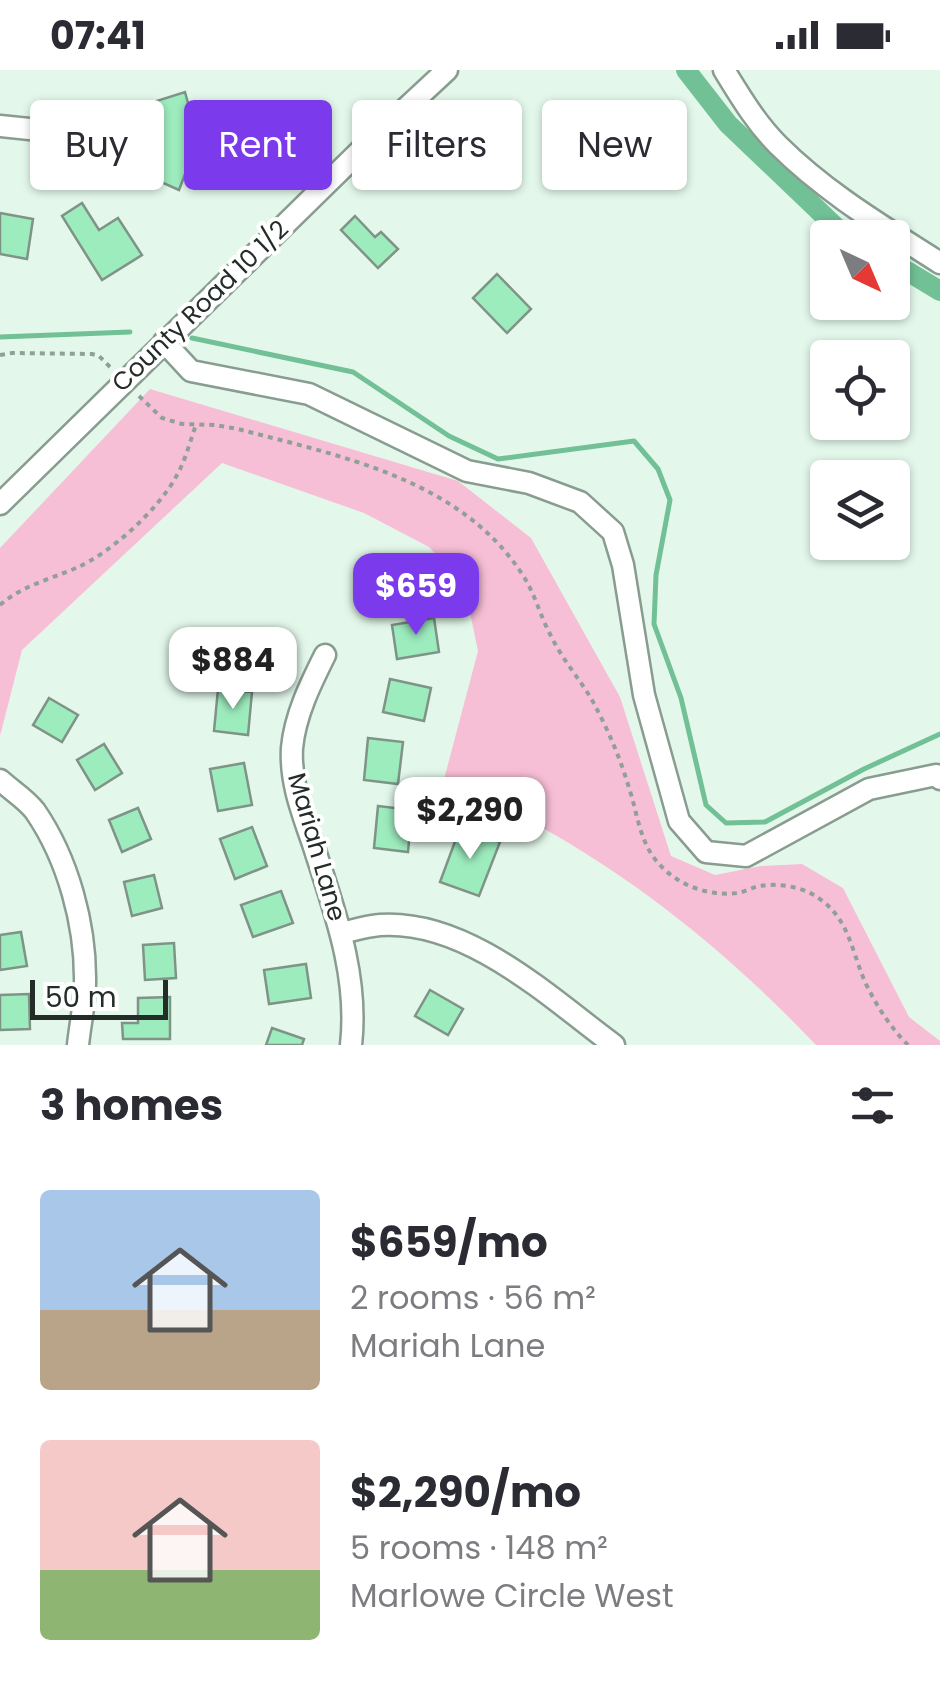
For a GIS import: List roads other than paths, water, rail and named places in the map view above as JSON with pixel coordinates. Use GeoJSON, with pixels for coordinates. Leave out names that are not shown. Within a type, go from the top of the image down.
{"type":"FeatureCollection","features":[{"type":"Feature","properties":{"kind":"street","name":"County Road 10 1/2"},"geometry":{"type":"LineString","coordinates":[[0,504],[447,70]]}},
{"type":"Feature","properties":{"kind":"street"},"geometry":{"type":"LineString","coordinates":[[724,70],[757,120],[802,167],[846,202],[940,263]]}},
{"type":"Feature","properties":{"kind":"street"},"geometry":{"type":"LineString","coordinates":[[0,126],[30,129]]}},
{"type":"Feature","properties":{"kind":"street"},"geometry":{"type":"LineString","coordinates":[[164,342],[192,371],[310,394],[467,471],[528,482],[580,502],[612,532],[622,564],[644,696],[678,822],[706,852],[746,856],[870,789],[936,775],[940,779]]}},
{"type":"Feature","properties":{"kind":"street","name":"Mariah Lane"},"geometry":{"type":"LineString","coordinates":[[325,654],[306,694],[292,745],[293,784],[342,933],[352,984],[351,1045]]}},
{"type":"Feature","properties":{"kind":"street"},"geometry":{"type":"LineString","coordinates":[[0,780],[33,808],[57,850],[75,902],[85,983],[78,1045]]}},
{"type":"Feature","properties":{"kind":"street"},"geometry":{"type":"LineString","coordinates":[[342,933],[380,925],[442,933],[500,961],[614,1045]]}},
{"type":"Feature","properties":{"kind":"waterway"},"geometry":{"type":"LineString","coordinates":[[686,70],[728,124],[828,220]]}},
{"type":"Feature","properties":{"kind":"waterway"},"geometry":{"type":"LineString","coordinates":[[910,273],[940,291]]}},
{"type":"Feature","properties":{"kind":"waterway"},"geometry":{"type":"LineString","coordinates":[[0,337],[130,332]]}},
{"type":"Feature","properties":{"kind":"waterway"},"geometry":{"type":"LineString","coordinates":[[192,338],[353,372],[449,436],[498,459],[634,441],[658,469],[670,500],[656,575],[654,624],[681,698],[706,805],[726,823],[765,822],[940,734]]}}]}
